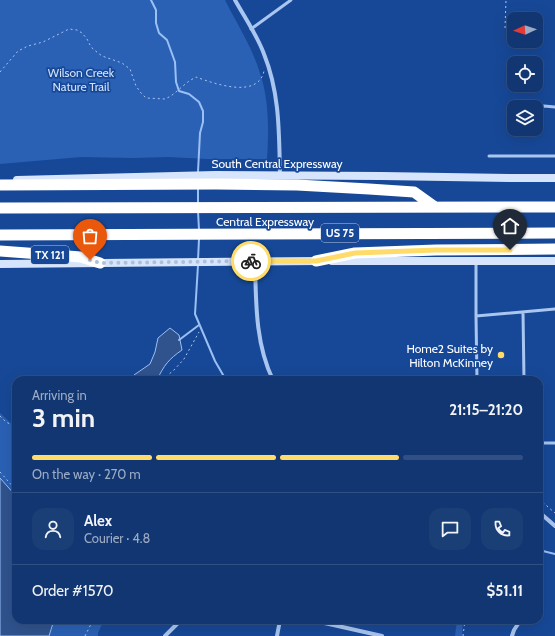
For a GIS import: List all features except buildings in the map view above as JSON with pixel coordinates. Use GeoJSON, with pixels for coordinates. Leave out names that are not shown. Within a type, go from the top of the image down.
{"type":"FeatureCollection","features":[{"type":"Feature","properties":{"kind":"highway"},"geometry":{"type":"LineString","coordinates":[[0,185],[216,180],[414,192],[435,207]]}},
{"type":"Feature","properties":{"kind":"highway","name":"Central Expressway"},"geometry":{"type":"LineString","coordinates":[[0,208],[555,207]]}},
{"type":"Feature","properties":{"kind":"highway","name":"Central Expressway"},"geometry":{"type":"LineString","coordinates":[[0,235],[555,233]]}},
{"type":"Feature","properties":{"kind":"highway"},"geometry":{"type":"LineString","coordinates":[[316,261],[355,253],[436,250],[555,249]]}},
{"type":"Feature","properties":{"kind":"highway","name":"TX 121"},"geometry":{"type":"LineString","coordinates":[[0,251],[81,257],[100,263]]}},
{"type":"Feature","properties":{"kind":"main road","name":"South Central Expressway"},"geometry":{"type":"LineString","coordinates":[[216,180],[280,175],[555,178]]}},
{"type":"Feature","properties":{"kind":"main road"},"geometry":{"type":"LineString","coordinates":[[0,180],[186,180]]}},
{"type":"Feature","properties":{"kind":"main road"},"geometry":{"type":"LineString","coordinates":[[0,264],[555,260]]}},
{"type":"Feature","properties":{"kind":"street"},"geometry":{"type":"LineString","coordinates":[[235,0],[252,28],[264,53],[275,87],[278,107],[280,175]]}},
{"type":"Feature","properties":{"kind":"street"},"geometry":{"type":"LineString","coordinates":[[255,261],[259,333],[265,362],[271,376]]}},
{"type":"Feature","properties":{"kind":"street"},"geometry":{"type":"LineString","coordinates":[[543,516],[555,526]]}},
{"type":"Feature","properties":{"kind":"street"},"geometry":{"type":"LineString","coordinates":[[164,636],[177,624]]}},
{"type":"Feature","properties":{"kind":"street"},"geometry":{"type":"LineString","coordinates":[[277,636],[279,624]]}},
{"type":"Feature","properties":{"kind":"street"},"geometry":{"type":"LineString","coordinates":[[329,624],[367,635],[382,636]]}},
{"type":"Feature","properties":{"kind":"street"},"geometry":{"type":"LineString","coordinates":[[512,636],[518,624]]}},
{"type":"Feature","properties":{"kind":"lane"},"geometry":{"type":"LineString","coordinates":[[252,28],[291,0]]}},
{"type":"Feature","properties":{"kind":"lane"},"geometry":{"type":"LineString","coordinates":[[543,106],[555,107]]}},
{"type":"Feature","properties":{"kind":"lane"},"geometry":{"type":"LineString","coordinates":[[489,156],[555,156]]}},
{"type":"Feature","properties":{"kind":"lane"},"geometry":{"type":"LineString","coordinates":[[476,261],[477,376]]}},
{"type":"Feature","properties":{"kind":"lane"},"geometry":{"type":"LineString","coordinates":[[476,316],[555,309]]}},
{"type":"Feature","properties":{"kind":"lane"},"geometry":{"type":"LineString","coordinates":[[523,312],[524,376]]}},
{"type":"Feature","properties":{"kind":"lane"},"geometry":{"type":"LineString","coordinates":[[543,443],[555,443]]}},
{"type":"Feature","properties":{"kind":"path"},"geometry":{"type":"LineString","coordinates":[[505,28],[506,0]]}},
{"type":"Feature","properties":{"kind":"path"},"geometry":{"type":"LineString","coordinates":[[0,72],[18,51],[28,46],[43,42],[68,29],[77,30],[82,33],[91,47],[102,56],[122,62],[130,69],[136,86],[146,98],[165,99],[189,81],[196,78],[228,87],[252,86],[260,81],[264,72],[263,67]]}},
{"type":"Feature","properties":{"kind":"path"},"geometry":{"type":"LineString","coordinates":[[167,376],[184,359],[199,332]]}},
{"type":"Feature","properties":{"kind":"path"},"geometry":{"type":"LineString","coordinates":[[0,416],[12,425]]}},
{"type":"Feature","properties":{"kind":"path"},"geometry":{"type":"LineString","coordinates":[[0,472],[12,486]]}},
{"type":"Feature","properties":{"kind":"path"},"geometry":{"type":"LineString","coordinates":[[543,502],[555,513]]}},
{"type":"Feature","properties":{"kind":"path"},"geometry":{"type":"LineString","coordinates":[[85,636],[91,624]]}},
{"type":"Feature","properties":{"kind":"path"},"geometry":{"type":"LineString","coordinates":[[463,636],[464,624]]}},
{"type":"Feature","properties":{"kind":"green space","name":"Wilson Creek Nature Trail"},"geometry":{"type":"Polygon","coordinates":[[[0,0],[225,0],[253,54],[263,83],[268,115],[267,159],[81,157],[0,164],[0,0]]]}},
{"type":"Feature","properties":{"kind":"green space"},"geometry":{"type":"Polygon","coordinates":[[[0,413],[12,424],[12,624],[102,624],[98,636],[0,636],[0,413]]]}},
{"type":"Feature","properties":{"kind":"green space"},"geometry":{"type":"Polygon","coordinates":[[[456,624],[463,624],[462,636],[455,636],[456,624]]]}},
{"type":"Feature","properties":{"kind":"shaded area"},"geometry":{"type":"Polygon","coordinates":[[[170,328],[179,335],[182,350],[167,363],[159,376],[134,376],[150,364],[155,352],[158,338],[170,328]]]}},
{"type":"Feature","properties":{"kind":"shaded area"},"geometry":{"type":"Polygon","coordinates":[[[0,478],[12,492],[12,624],[53,624],[49,636],[0,636],[0,478]]]}},
{"type":"Feature","properties":{"kind":"waterway"},"geometry":{"type":"LineString","coordinates":[[151,0],[156,10],[156,23],[159,33],[167,40],[175,62],[176,82],[179,91],[189,94],[199,102],[203,111],[198,172]]}},
{"type":"Feature","properties":{"kind":"waterway"},"geometry":{"type":"LineString","coordinates":[[198,189],[198,204]]}},
{"type":"Feature","properties":{"kind":"waterway"},"geometry":{"type":"LineString","coordinates":[[198,211],[199,230]]}},
{"type":"Feature","properties":{"kind":"waterway"},"geometry":{"type":"LineString","coordinates":[[198,260],[199,239]]}},
{"type":"Feature","properties":{"kind":"waterway"},"geometry":{"type":"LineString","coordinates":[[198,265],[195,314],[215,361],[224,376]]}},
{"type":"Feature","properties":{"kind":"waterway"},"geometry":{"type":"LineString","coordinates":[[179,340],[199,325]]}},
{"type":"Feature","properties":{"kind":"waterway"},"geometry":{"type":"LineString","coordinates":[[543,551],[555,554]]}},
{"type":"Feature","properties":{"kind":"way so far"},"geometry":{"type":"LineString","coordinates":[[90,260],[100,263],[251,261]]}},
{"type":"Feature","properties":{"kind":"place","name":"Home2 Suites by Hilton McKinney"},"geometry":{"type":"Point","coordinates":[501,355]}},
{"type":"Feature","properties":{"kind":"route"},"geometry":{"type":"LineString","coordinates":[[251,261],[316,261],[355,253],[436,250],[510,250]]}}]}
